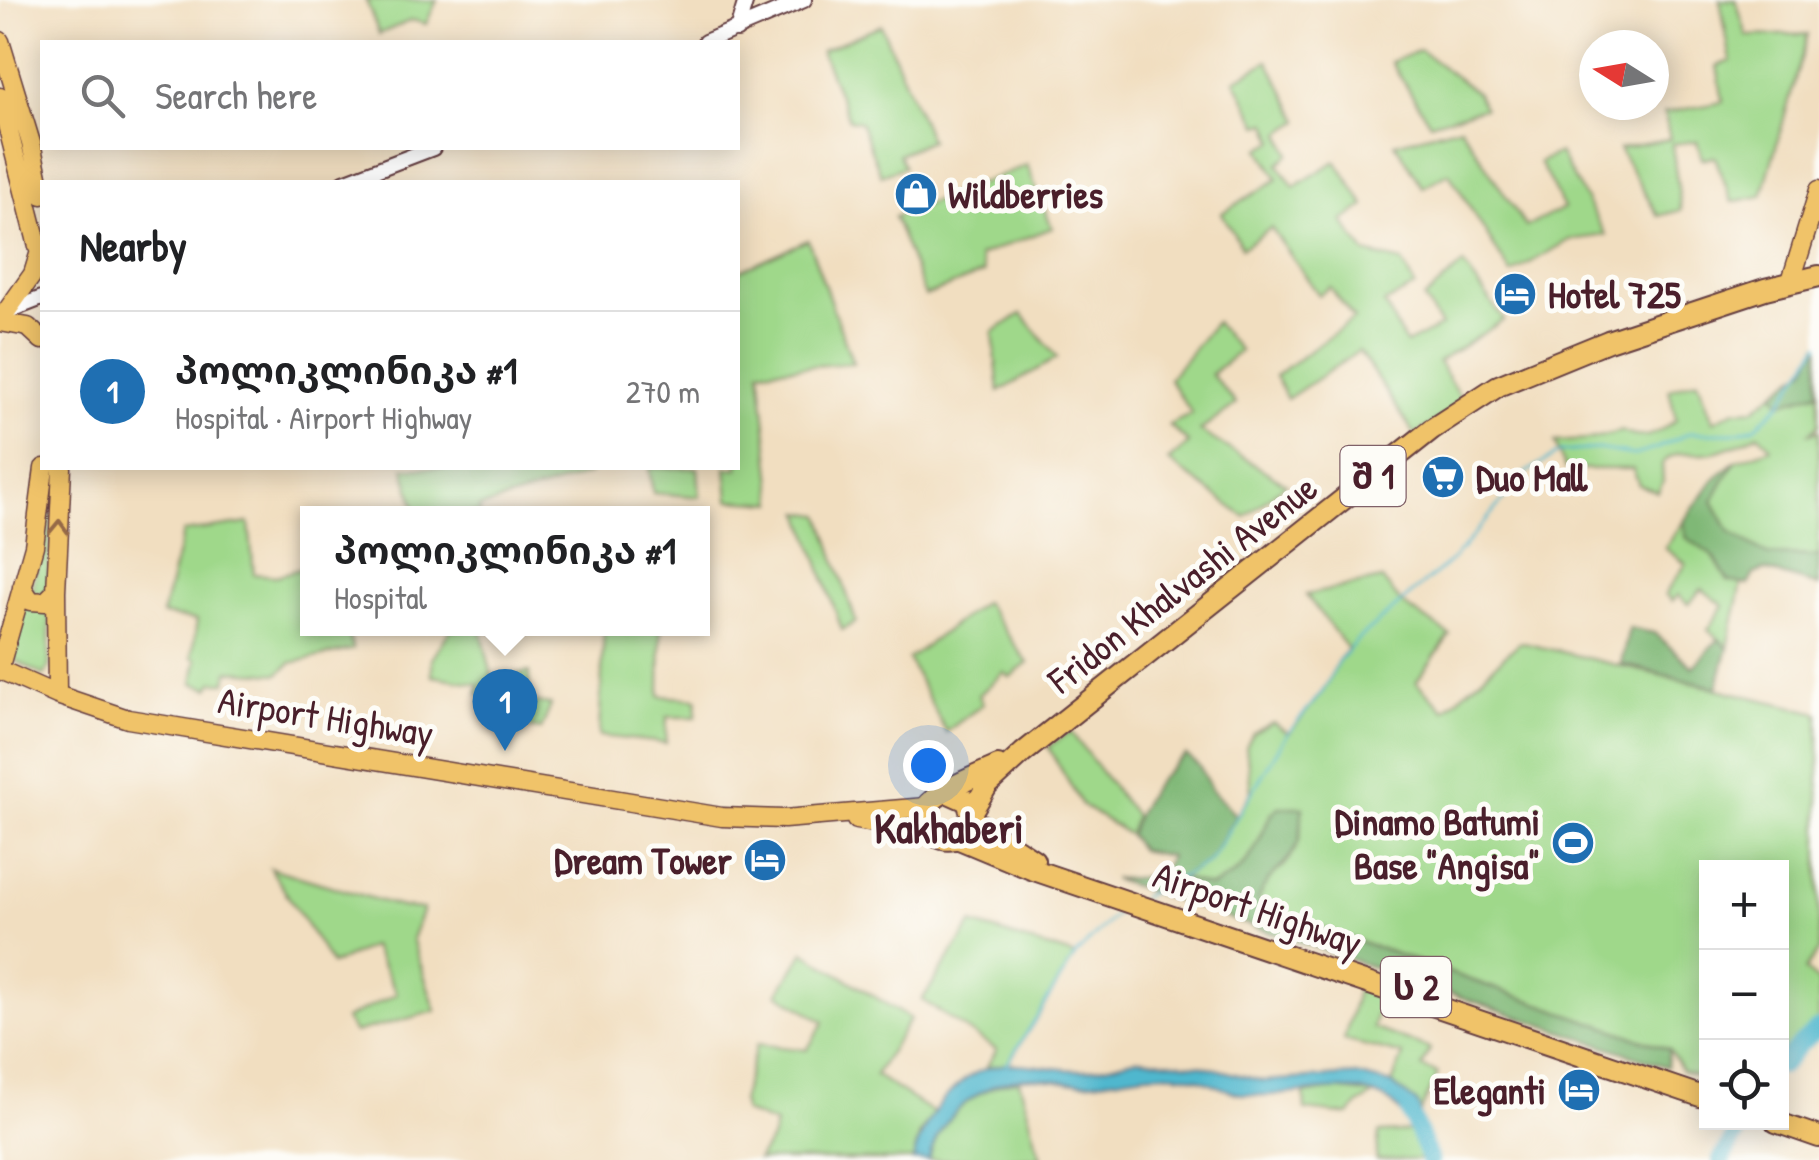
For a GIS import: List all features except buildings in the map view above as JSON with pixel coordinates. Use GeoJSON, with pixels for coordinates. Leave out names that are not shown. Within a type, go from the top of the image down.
{"type":"FeatureCollection","features":[{"type":"Feature","properties":{"kind":"highway","name":"Fridon Khalvashi Avenue"},"geometry":{"type":"LineString","coordinates":[[1022,753],[1432,429],[1498,386],[1608,341],[1806,279]]}},
{"type":"Feature","properties":{"kind":"highway","name":"შ 1"},"geometry":{"type":"LineString","coordinates":[[949,792],[1022,753]]}},
{"type":"Feature","properties":{"kind":"highway","name":"შ 1"},"geometry":{"type":"LineString","coordinates":[[972,815],[987,786],[1022,753]]}},
{"type":"Feature","properties":{"kind":"highway"},"geometry":{"type":"LineString","coordinates":[[949,792],[967,801],[972,815],[966,834],[944,840],[930,832],[926,807],[940,794],[949,792]]}},
{"type":"Feature","properties":{"kind":"highway","name":"Airport Highway"},"geometry":{"type":"LineString","coordinates":[[972,815],[1035,860],[1122,894]]}},
{"type":"Feature","properties":{"kind":"highway","name":"Airport Highway"},"geometry":{"type":"LineString","coordinates":[[959,839],[997,857],[1122,894],[1699,1086]]}},
{"type":"Feature","properties":{"kind":"highway","name":"Airport Highway"},"geometry":{"type":"LineString","coordinates":[[1158,906],[1699,1096]]}},
{"type":"Feature","properties":{"kind":"highway"},"geometry":{"type":"LineString","coordinates":[[1789,1117],[1819,1128]]}},
{"type":"Feature","properties":{"kind":"highway"},"geometry":{"type":"LineString","coordinates":[[1789,1127],[1819,1137]]}},
{"type":"Feature","properties":{"kind":"main road"},"geometry":{"type":"LineString","coordinates":[[0,41],[40,186]]}},
{"type":"Feature","properties":{"kind":"main road"},"geometry":{"type":"LineString","coordinates":[[0,97],[40,247]]}},
{"type":"Feature","properties":{"kind":"main road"},"geometry":{"type":"LineString","coordinates":[[1806,279],[1819,190]]}},
{"type":"Feature","properties":{"kind":"main road"},"geometry":{"type":"LineString","coordinates":[[40,258],[2,316],[28,327],[40,338]]}},
{"type":"Feature","properties":{"kind":"main road"},"geometry":{"type":"LineString","coordinates":[[0,668],[34,546],[44,470]]}},
{"type":"Feature","properties":{"kind":"main road"},"geometry":{"type":"LineString","coordinates":[[57,694],[56,591],[62,470]]}},
{"type":"Feature","properties":{"kind":"main road"},"geometry":{"type":"LineString","coordinates":[[22,586],[31,601],[38,603],[45,602],[56,591]]}},
{"type":"Feature","properties":{"kind":"main road","name":"Airport Highway"},"geometry":{"type":"LineString","coordinates":[[0,668],[57,694],[128,719],[722,817],[784,820],[926,807]]}},
{"type":"Feature","properties":{"kind":"main road","name":"Airport Highway"},"geometry":{"type":"LineString","coordinates":[[826,816],[930,832]]}},
{"type":"Feature","properties":{"kind":"street"},"geometry":{"type":"LineString","coordinates":[[737,30],[746,0]]}},
{"type":"Feature","properties":{"kind":"street"},"geometry":{"type":"LineString","coordinates":[[710,40],[804,0]]}},
{"type":"Feature","properties":{"kind":"street"},"geometry":{"type":"LineString","coordinates":[[349,180],[428,150]]}},
{"type":"Feature","properties":{"kind":"street"},"geometry":{"type":"LineString","coordinates":[[2,316],[40,299]]}},
{"type":"Feature","properties":{"kind":"green space"},"geometry":{"type":"Polygon","coordinates":[[[366,0],[437,0],[426,24],[412,20],[379,34],[366,0]]]}},
{"type":"Feature","properties":{"kind":"green space"},"geometry":{"type":"Polygon","coordinates":[[[1720,0],[1736,0],[1747,36],[1808,34],[1762,196],[1732,202],[1715,157],[1702,159],[1697,141],[1672,144],[1681,210],[1658,216],[1619,149],[1670,139],[1666,120],[1669,120],[1669,112],[1723,102],[1717,66],[1731,61],[1720,0]]]}},
{"type":"Feature","properties":{"kind":"green space"},"geometry":{"type":"Polygon","coordinates":[[[881,25],[930,140],[899,154],[904,167],[881,175],[860,122],[849,120],[821,51],[881,25]]]}},
{"type":"Feature","properties":{"kind":"green space"},"geometry":{"type":"Polygon","coordinates":[[[1420,50],[1477,93],[1484,108],[1430,123],[1391,62],[1420,50]]]}},
{"type":"Feature","properties":{"kind":"green space"},"geometry":{"type":"Polygon","coordinates":[[[1268,61],[1300,121],[1281,133],[1290,154],[1278,164],[1294,187],[1336,161],[1365,206],[1343,221],[1365,253],[1402,262],[1415,287],[1384,303],[1406,344],[1441,326],[1424,299],[1463,264],[1504,320],[1438,362],[1464,403],[1415,435],[1359,351],[1287,399],[1275,376],[1354,319],[1330,287],[1319,295],[1271,228],[1242,248],[1222,213],[1278,179],[1260,149],[1275,141],[1268,123],[1259,125],[1235,80],[1268,61]]]}},
{"type":"Feature","properties":{"kind":"green space"},"geometry":{"type":"Polygon","coordinates":[[[1460,126],[1526,227],[1564,208],[1539,162],[1559,153],[1606,235],[1569,240],[1511,274],[1449,173],[1423,187],[1395,143],[1460,126]]]}},
{"type":"Feature","properties":{"kind":"green space"},"geometry":{"type":"Polygon","coordinates":[[[1027,165],[1052,228],[979,256],[984,273],[925,296],[894,217],[1027,165]]]}},
{"type":"Feature","properties":{"kind":"green space"},"geometry":{"type":"Polygon","coordinates":[[[808,240],[853,363],[760,370],[774,503],[729,500],[726,470],[740,470],[740,270],[808,240]]]}},
{"type":"Feature","properties":{"kind":"green space"},"geometry":{"type":"Polygon","coordinates":[[[1022,314],[1057,358],[999,392],[993,332],[1022,314]]]}},
{"type":"Feature","properties":{"kind":"green space"},"geometry":{"type":"Polygon","coordinates":[[[1215,322],[1240,351],[1211,374],[1236,404],[1200,431],[1286,484],[1245,517],[1168,461],[1189,443],[1169,425],[1192,414],[1169,379],[1215,322]]]}},
{"type":"Feature","properties":{"kind":"green space"},"geometry":{"type":"Polygon","coordinates":[[[1819,344],[1819,392],[1781,403],[1774,393],[1806,368],[1819,344]]]}},
{"type":"Feature","properties":{"kind":"green space"},"geometry":{"type":"Polygon","coordinates":[[[1698,380],[1713,421],[1735,410],[1754,409],[1774,393],[1782,403],[1819,392],[1819,425],[1810,433],[1819,431],[1819,556],[1767,555],[1730,532],[1713,501],[1735,461],[1771,448],[1759,434],[1719,451],[1672,456],[1662,464],[1663,482],[1658,492],[1639,485],[1633,469],[1565,469],[1555,442],[1586,440],[1622,431],[1637,436],[1657,432],[1676,420],[1669,389],[1698,380]]]}},
{"type":"Feature","properties":{"kind":"green space"},"geometry":{"type":"Polygon","coordinates":[[[1735,461],[1713,501],[1730,532],[1767,555],[1819,556],[1819,586],[1764,570],[1754,574],[1748,585],[1728,581],[1714,557],[1686,537],[1684,521],[1713,480],[1735,461]]]}},
{"type":"Feature","properties":{"kind":"green space"},"geometry":{"type":"Polygon","coordinates":[[[405,470],[588,470],[589,474],[485,506],[415,506],[405,470]]]}},
{"type":"Feature","properties":{"kind":"green space"},"geometry":{"type":"Polygon","coordinates":[[[649,470],[698,470],[700,497],[653,493],[649,470]]]}},
{"type":"Feature","properties":{"kind":"green space"},"geometry":{"type":"Polygon","coordinates":[[[53,494],[47,595],[32,592],[53,494]]]}},
{"type":"Feature","properties":{"kind":"green space"},"geometry":{"type":"Polygon","coordinates":[[[801,512],[821,515],[856,622],[842,630],[801,512]]]}},
{"type":"Feature","properties":{"kind":"green space"},"geometry":{"type":"Polygon","coordinates":[[[1684,521],[1686,537],[1714,557],[1728,581],[1742,583],[1728,647],[1708,630],[1724,606],[1702,589],[1688,604],[1678,595],[1672,601],[1665,594],[1686,564],[1665,548],[1684,521]]]}},
{"type":"Feature","properties":{"kind":"green space"},"geometry":{"type":"Polygon","coordinates":[[[249,523],[254,574],[276,576],[300,569],[300,636],[349,636],[353,649],[291,663],[278,674],[228,671],[226,682],[213,682],[209,688],[193,683],[197,620],[162,615],[183,532],[249,523]]]}},
{"type":"Feature","properties":{"kind":"green space","name":"Dinamo Batumi Base \"Angisa\""},"geometry":{"type":"Polygon","coordinates":[[[1382,579],[1402,604],[1450,635],[1416,682],[1445,710],[1520,642],[1819,713],[1819,951],[1805,970],[1819,982],[1819,1028],[1789,1057],[1789,860],[1699,860],[1699,1077],[1682,1071],[1669,1049],[1296,919],[1286,925],[1271,918],[1258,898],[1292,854],[1302,807],[1271,813],[1250,858],[1234,874],[1210,887],[1179,877],[1209,862],[1251,792],[1246,747],[1253,733],[1273,723],[1289,733],[1323,691],[1348,649],[1306,595],[1382,579]]]}},
{"type":"Feature","properties":{"kind":"green space"},"geometry":{"type":"Polygon","coordinates":[[[984,602],[1028,663],[1010,677],[1004,672],[979,695],[983,704],[946,732],[908,659],[984,602]]]}},
{"type":"Feature","properties":{"kind":"green space"},"geometry":{"type":"Polygon","coordinates":[[[23,604],[50,605],[49,667],[44,676],[11,658],[23,604]]]}},
{"type":"Feature","properties":{"kind":"green space"},"geometry":{"type":"Polygon","coordinates":[[[1629,628],[1654,633],[1693,667],[1719,639],[1728,647],[1717,688],[1621,664],[1629,628]]]}},
{"type":"Feature","properties":{"kind":"green space"},"geometry":{"type":"Polygon","coordinates":[[[446,636],[483,636],[493,680],[529,672],[529,702],[551,705],[541,730],[496,721],[496,698],[478,694],[479,684],[432,676],[432,658],[446,636]]]}},
{"type":"Feature","properties":{"kind":"green space"},"geometry":{"type":"Polygon","coordinates":[[[604,636],[661,636],[660,696],[697,699],[696,717],[667,717],[666,743],[599,736],[604,636]]]}},
{"type":"Feature","properties":{"kind":"green space"},"geometry":{"type":"Polygon","coordinates":[[[1070,731],[1135,816],[1129,835],[1082,805],[1048,747],[1070,731]]]}},
{"type":"Feature","properties":{"kind":"green space"},"geometry":{"type":"Polygon","coordinates":[[[1186,755],[1199,766],[1211,789],[1236,816],[1209,862],[1180,878],[1210,887],[1229,878],[1247,861],[1279,807],[1303,807],[1295,848],[1258,898],[1271,918],[1286,925],[1295,919],[1669,1049],[1667,1067],[1113,879],[1163,872],[1169,856],[1140,850],[1129,835],[1151,790],[1186,755]]]}},
{"type":"Feature","properties":{"kind":"green space"},"geometry":{"type":"Polygon","coordinates":[[[270,868],[401,907],[423,909],[412,939],[436,1011],[354,1033],[345,1019],[397,994],[372,946],[332,965],[270,868]]]}},
{"type":"Feature","properties":{"kind":"green space"},"geometry":{"type":"Polygon","coordinates":[[[972,924],[1075,956],[1007,1065],[986,1067],[997,1050],[922,1000],[972,924]]]}},
{"type":"Feature","properties":{"kind":"green space"},"geometry":{"type":"Polygon","coordinates":[[[804,952],[910,1019],[875,1075],[934,1113],[920,1133],[913,1160],[757,1160],[772,1138],[775,1124],[744,1112],[741,1101],[757,1044],[807,1050],[824,1022],[778,993],[804,952]]]}},
{"type":"Feature","properties":{"kind":"green space"},"geometry":{"type":"Polygon","coordinates":[[[1358,987],[1381,994],[1373,1028],[1430,1049],[1422,1067],[1438,1074],[1420,1113],[1417,1103],[1392,1084],[1403,1055],[1344,1040],[1358,987]]]}},
{"type":"Feature","properties":{"kind":"green space"},"geometry":{"type":"Polygon","coordinates":[[[1019,1080],[1041,1158],[929,1160],[941,1131],[962,1106],[988,1089],[1019,1080]]]}},
{"type":"Feature","properties":{"kind":"green space"},"geometry":{"type":"Polygon","coordinates":[[[1334,1089],[1375,1094],[1349,1115],[1305,1110],[1304,1094],[1334,1089]]]}},
{"type":"Feature","properties":{"kind":"green space"},"geometry":{"type":"Polygon","coordinates":[[[1424,1131],[1432,1160],[1376,1160],[1379,1133],[1424,1131]]]}},
{"type":"Feature","properties":{"kind":"water"},"geometry":{"type":"Polygon","coordinates":[[[1138,1058],[1200,1065],[1263,1081],[1356,1075],[1392,1084],[1417,1103],[1424,1131],[1412,1132],[1399,1110],[1382,1097],[1361,1091],[1242,1094],[1193,1077],[1171,1074],[1079,1083],[1016,1079],[968,1101],[943,1128],[929,1160],[913,1160],[936,1109],[962,1082],[977,1073],[1013,1064],[1084,1070],[1138,1058]]]}},
{"type":"Feature","properties":{"kind":"waterway"},"geometry":{"type":"LineString","coordinates":[[1142,897],[1209,862],[1288,733],[1323,691],[1338,661],[1359,638],[1453,559],[1527,472],[1560,452],[1598,449],[1634,455],[1689,433],[1734,433],[1755,427],[1781,403],[1819,344]]}},
{"type":"Feature","properties":{"kind":"waterway"},"geometry":{"type":"LineString","coordinates":[[1006,1066],[1075,956],[1122,908]]}},
{"type":"Feature","properties":{"kind":"waterway"},"geometry":{"type":"LineString","coordinates":[[1789,1057],[1819,1028]]}},
{"type":"Feature","properties":{"kind":"waterway"},"geometry":{"type":"LineString","coordinates":[[1409,1110],[1430,1160]]}},
{"type":"Feature","properties":{"kind":"waterway"},"geometry":{"type":"LineString","coordinates":[[1721,1160],[1738,1130]]}},
{"type":"Feature","properties":{"kind":"place","name":"Wildberries"},"geometry":{"type":"Point","coordinates":[916,194]}},
{"type":"Feature","properties":{"kind":"place","name":"Hotel 725"},"geometry":{"type":"Point","coordinates":[1515,294]}},
{"type":"Feature","properties":{"kind":"place","name":"Duo Mall"},"geometry":{"type":"Point","coordinates":[1443,477]}},
{"type":"Feature","properties":{"kind":"place","name":"პოლიკლინიკა #1"},"geometry":{"type":"Point","coordinates":[505,751]}},
{"type":"Feature","properties":{"kind":"place","name":"Dinamo Batumi Base \"Angisa\""},"geometry":{"type":"Point","coordinates":[1573,843]}},
{"type":"Feature","properties":{"kind":"place","name":"Dream Tower"},"geometry":{"type":"Point","coordinates":[765,860]}},
{"type":"Feature","properties":{"kind":"place","name":"Eleganti"},"geometry":{"type":"Point","coordinates":[1579,1090]}},
{"type":"Feature","properties":{"kind":"district","name":"Kakhaberi"},"geometry":{"type":"Point","coordinates":[949,827]}}]}
